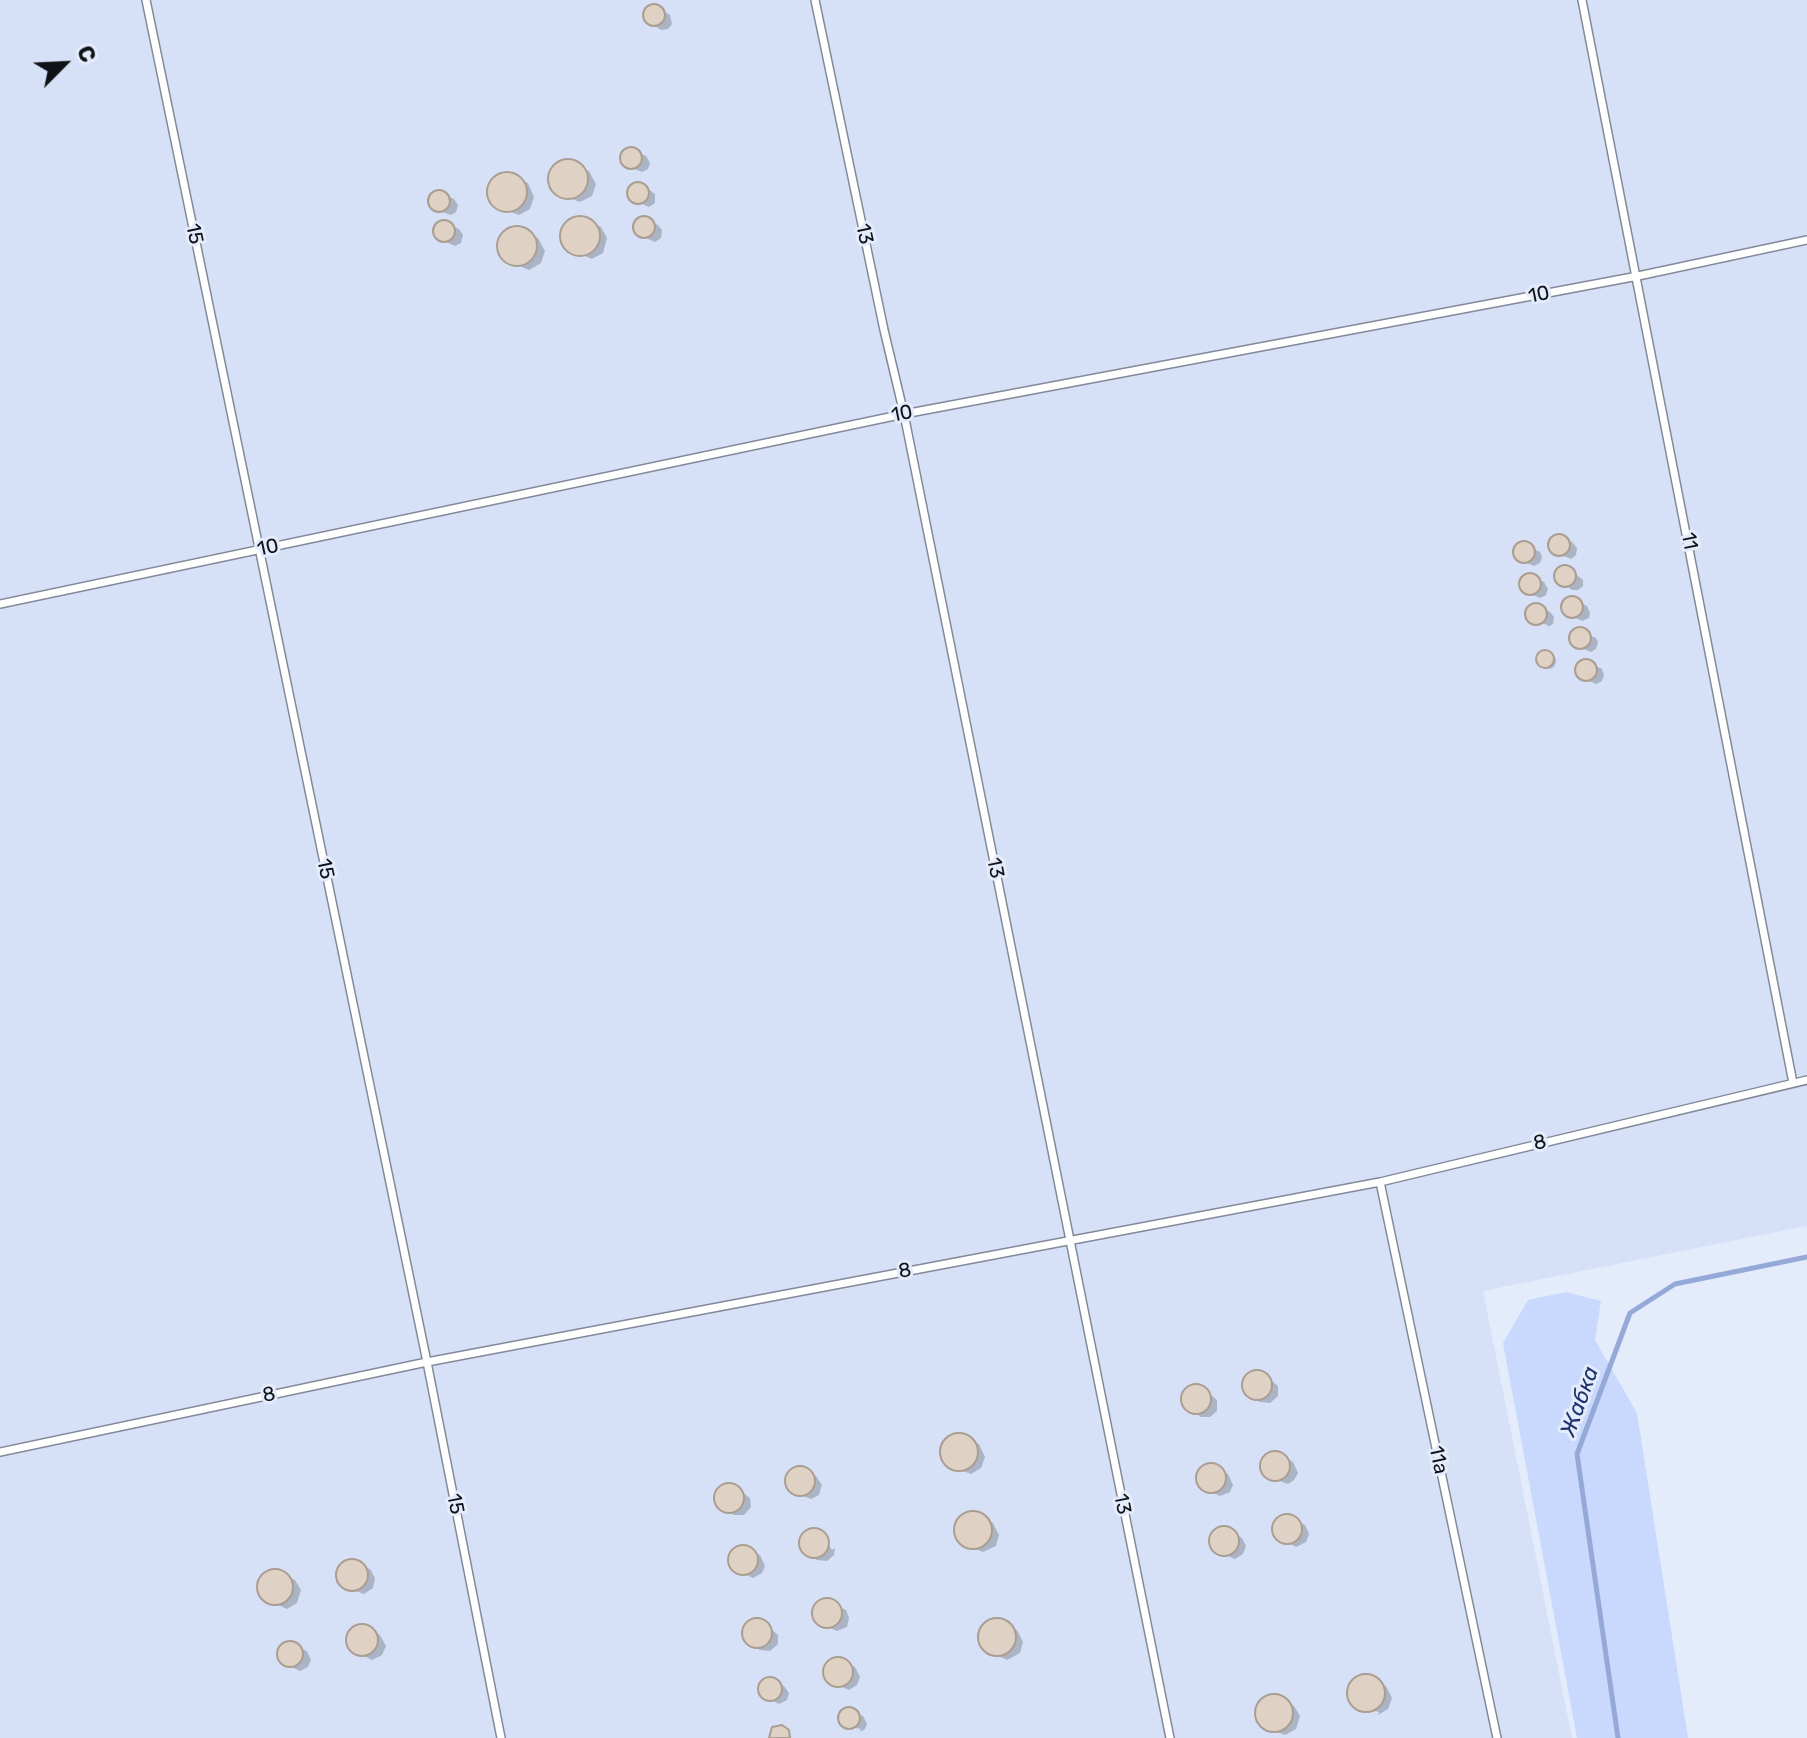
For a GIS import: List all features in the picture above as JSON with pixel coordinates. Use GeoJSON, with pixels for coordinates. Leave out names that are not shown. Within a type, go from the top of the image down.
{"type":"FeatureCollection","features":[{"type":"Feature","properties":{"kind":"lane","name":"15"},"geometry":{"type":"LineString","coordinates":[[146,0],[427,1362],[501,1738]]}},
{"type":"Feature","properties":{"kind":"lane","name":"13"},"geometry":{"type":"LineString","coordinates":[[815,0],[904,414],[1170,1738]]}},
{"type":"Feature","properties":{"kind":"lane","name":"11"},"geometry":{"type":"LineString","coordinates":[[1582,0],[1793,1083]]}},
{"type":"Feature","properties":{"kind":"lane","name":"10"},"geometry":{"type":"LineString","coordinates":[[0,604],[904,414],[1638,276],[1807,240]]}},
{"type":"Feature","properties":{"kind":"lane","name":"8"},"geometry":{"type":"LineString","coordinates":[[0,1452],[427,1362],[1380,1182],[1807,1080]]}},
{"type":"Feature","properties":{"kind":"lane","name":"11a"},"geometry":{"type":"LineString","coordinates":[[1380,1182],[1497,1738]]}},
{"type":"Feature","properties":{"kind":"shaded area"},"geometry":{"type":"Polygon","coordinates":[[[0,0],[1807,0],[1807,1226],[1483,1291],[1572,1738],[0,1738],[0,0]]]}},
{"type":"Feature","properties":{"kind":"shaded area"},"geometry":{"type":"Polygon","coordinates":[[[1566,1292],[1601,1301],[1595,1340],[1637,1413],[1688,1738],[1577,1738],[1503,1343],[1528,1300],[1566,1292]]]}},
{"type":"Feature","properties":{"kind":"building"},"geometry":{"type":"Polygon","coordinates":[[[654,4],[662,7],[665,15],[662,23],[654,26],[646,23],[643,15],[646,7],[654,4]]]}},
{"type":"Feature","properties":{"kind":"building"},"geometry":{"type":"Polygon","coordinates":[[[631,147],[639,150],[642,158],[639,166],[631,169],[623,166],[620,158],[623,150],[631,147]]]}},
{"type":"Feature","properties":{"kind":"building"},"geometry":{"type":"Polygon","coordinates":[[[568,159],[582,165],[588,179],[582,193],[568,199],[554,193],[548,179],[554,165],[568,159]]]}},
{"type":"Feature","properties":{"kind":"building"},"geometry":{"type":"Polygon","coordinates":[[[507,172],[521,178],[527,192],[521,206],[507,212],[493,206],[487,192],[493,178],[507,172]]]}},
{"type":"Feature","properties":{"kind":"building"},"geometry":{"type":"Polygon","coordinates":[[[638,182],[646,185],[649,193],[646,201],[638,204],[630,201],[627,193],[630,185],[638,182]]]}},
{"type":"Feature","properties":{"kind":"building"},"geometry":{"type":"Polygon","coordinates":[[[435,190],[443,190],[450,201],[443,212],[435,212],[428,205],[428,197],[435,190]]]}},
{"type":"Feature","properties":{"kind":"building"},"geometry":{"type":"Polygon","coordinates":[[[580,216],[594,222],[600,236],[594,250],[580,256],[566,250],[560,236],[566,222],[580,216]]]}},
{"type":"Feature","properties":{"kind":"building"},"geometry":{"type":"Polygon","coordinates":[[[644,216],[652,219],[655,227],[652,235],[644,238],[636,235],[633,227],[636,219],[644,216]]]}},
{"type":"Feature","properties":{"kind":"building"},"geometry":{"type":"Polygon","coordinates":[[[440,220],[448,220],[455,231],[448,242],[440,242],[433,235],[433,227],[440,220]]]}},
{"type":"Feature","properties":{"kind":"building"},"geometry":{"type":"Polygon","coordinates":[[[517,226],[531,232],[537,246],[531,260],[517,266],[503,260],[497,246],[503,232],[517,226]]]}},
{"type":"Feature","properties":{"kind":"building"},"geometry":{"type":"Polygon","coordinates":[[[1559,534],[1567,537],[1570,545],[1567,553],[1559,556],[1551,553],[1548,545],[1551,537],[1559,534]]]}},
{"type":"Feature","properties":{"kind":"building"},"geometry":{"type":"Polygon","coordinates":[[[1524,541],[1532,544],[1535,552],[1532,560],[1524,563],[1516,560],[1513,552],[1516,544],[1524,541]]]}},
{"type":"Feature","properties":{"kind":"building"},"geometry":{"type":"Polygon","coordinates":[[[1565,565],[1573,568],[1576,576],[1573,584],[1565,587],[1557,584],[1554,576],[1557,568],[1565,565]]]}},
{"type":"Feature","properties":{"kind":"building"},"geometry":{"type":"Polygon","coordinates":[[[1530,573],[1538,576],[1541,584],[1538,592],[1530,595],[1522,592],[1519,584],[1522,576],[1530,573]]]}},
{"type":"Feature","properties":{"kind":"building"},"geometry":{"type":"Polygon","coordinates":[[[1572,596],[1580,599],[1583,607],[1580,615],[1572,618],[1564,615],[1561,607],[1564,599],[1572,596]]]}},
{"type":"Feature","properties":{"kind":"building"},"geometry":{"type":"Polygon","coordinates":[[[1536,603],[1544,606],[1547,614],[1544,622],[1536,625],[1528,622],[1525,614],[1528,606],[1536,603]]]}},
{"type":"Feature","properties":{"kind":"building"},"geometry":{"type":"Polygon","coordinates":[[[1580,627],[1588,630],[1591,638],[1588,646],[1580,649],[1572,646],[1569,638],[1572,630],[1580,627]]]}},
{"type":"Feature","properties":{"kind":"building"},"geometry":{"type":"Polygon","coordinates":[[[1545,650],[1552,652],[1552,666],[1545,668],[1538,666],[1536,659],[1538,652],[1545,650]]]}},
{"type":"Feature","properties":{"kind":"building"},"geometry":{"type":"Polygon","coordinates":[[[1586,659],[1594,662],[1597,670],[1594,678],[1586,681],[1578,678],[1575,670],[1578,662],[1586,659]]]}},
{"type":"Feature","properties":{"kind":"building"},"geometry":{"type":"Polygon","coordinates":[[[1257,1370],[1268,1374],[1272,1385],[1268,1396],[1257,1400],[1246,1396],[1242,1385],[1246,1374],[1257,1370]]]}},
{"type":"Feature","properties":{"kind":"building"},"geometry":{"type":"Polygon","coordinates":[[[1196,1384],[1207,1388],[1211,1399],[1207,1410],[1196,1414],[1185,1410],[1181,1399],[1185,1388],[1196,1384]]]}},
{"type":"Feature","properties":{"kind":"building"},"geometry":{"type":"Polygon","coordinates":[[[959,1433],[972,1439],[978,1452],[972,1465],[959,1471],[946,1465],[940,1452],[946,1439],[959,1433]]]}},
{"type":"Feature","properties":{"kind":"building"},"geometry":{"type":"Polygon","coordinates":[[[1275,1451],[1286,1455],[1290,1466],[1286,1477],[1275,1481],[1264,1477],[1260,1466],[1264,1455],[1275,1451]]]}},
{"type":"Feature","properties":{"kind":"building"},"geometry":{"type":"Polygon","coordinates":[[[1211,1463],[1222,1467],[1226,1478],[1222,1489],[1211,1493],[1200,1489],[1196,1478],[1200,1467],[1211,1463]]]}},
{"type":"Feature","properties":{"kind":"building"},"geometry":{"type":"Polygon","coordinates":[[[800,1466],[806,1467],[814,1475],[814,1487],[806,1495],[800,1496],[794,1495],[786,1487],[785,1481],[786,1475],[794,1467],[800,1466]]]}},
{"type":"Feature","properties":{"kind":"building"},"geometry":{"type":"Polygon","coordinates":[[[729,1483],[735,1484],[743,1492],[743,1504],[735,1512],[729,1513],[723,1512],[715,1504],[714,1498],[715,1492],[723,1484],[729,1483]]]}},
{"type":"Feature","properties":{"kind":"building"},"geometry":{"type":"Polygon","coordinates":[[[973,1511],[986,1517],[992,1530],[986,1543],[973,1549],[960,1543],[954,1530],[960,1517],[973,1511]]]}},
{"type":"Feature","properties":{"kind":"building"},"geometry":{"type":"Polygon","coordinates":[[[1287,1514],[1298,1518],[1302,1529],[1298,1540],[1287,1544],[1276,1540],[1272,1529],[1276,1518],[1287,1514]]]}},
{"type":"Feature","properties":{"kind":"building"},"geometry":{"type":"Polygon","coordinates":[[[1224,1526],[1235,1530],[1239,1541],[1235,1552],[1224,1556],[1213,1552],[1209,1541],[1213,1530],[1224,1526]]]}},
{"type":"Feature","properties":{"kind":"building"},"geometry":{"type":"Polygon","coordinates":[[[814,1528],[820,1529],[828,1537],[828,1549],[820,1557],[814,1558],[808,1557],[800,1549],[799,1543],[800,1537],[808,1529],[814,1528]]]}},
{"type":"Feature","properties":{"kind":"building"},"geometry":{"type":"Polygon","coordinates":[[[743,1545],[749,1546],[757,1554],[757,1566],[749,1574],[743,1575],[737,1574],[729,1566],[728,1560],[729,1554],[737,1546],[743,1545]]]}},
{"type":"Feature","properties":{"kind":"building"},"geometry":{"type":"Polygon","coordinates":[[[352,1559],[363,1564],[368,1575],[363,1586],[352,1591],[341,1586],[336,1575],[341,1564],[352,1559]]]}},
{"type":"Feature","properties":{"kind":"building"},"geometry":{"type":"Polygon","coordinates":[[[275,1569],[288,1574],[293,1587],[288,1600],[275,1605],[262,1600],[257,1587],[262,1574],[275,1569]]]}},
{"type":"Feature","properties":{"kind":"building"},"geometry":{"type":"Polygon","coordinates":[[[827,1598],[833,1599],[841,1607],[841,1619],[833,1627],[827,1628],[821,1627],[813,1619],[812,1613],[813,1607],[821,1599],[827,1598]]]}},
{"type":"Feature","properties":{"kind":"building"},"geometry":{"type":"Polygon","coordinates":[[[757,1618],[763,1619],[771,1627],[771,1639],[763,1647],[757,1648],[751,1647],[743,1639],[742,1633],[743,1627],[751,1619],[757,1618]]]}},
{"type":"Feature","properties":{"kind":"building"},"geometry":{"type":"Polygon","coordinates":[[[997,1618],[1010,1624],[1016,1637],[1010,1650],[997,1656],[984,1650],[978,1637],[984,1624],[997,1618]]]}},
{"type":"Feature","properties":{"kind":"building"},"geometry":{"type":"Polygon","coordinates":[[[362,1624],[373,1629],[378,1640],[373,1651],[362,1656],[351,1651],[346,1640],[351,1629],[362,1624]]]}},
{"type":"Feature","properties":{"kind":"building"},"geometry":{"type":"Polygon","coordinates":[[[290,1641],[299,1645],[303,1654],[299,1663],[290,1667],[281,1663],[277,1654],[281,1645],[290,1641]]]}},
{"type":"Feature","properties":{"kind":"building"},"geometry":{"type":"Polygon","coordinates":[[[838,1657],[844,1658],[852,1666],[852,1678],[844,1686],[838,1687],[832,1686],[824,1678],[823,1672],[824,1666],[832,1658],[838,1657]]]}},
{"type":"Feature","properties":{"kind":"building"},"geometry":{"type":"Polygon","coordinates":[[[1366,1674],[1379,1680],[1385,1693],[1379,1706],[1366,1712],[1353,1706],[1347,1693],[1353,1680],[1366,1674]]]}},
{"type":"Feature","properties":{"kind":"building"},"geometry":{"type":"Polygon","coordinates":[[[770,1677],[779,1680],[782,1689],[779,1698],[770,1701],[761,1698],[758,1689],[761,1680],[770,1677]]]}},
{"type":"Feature","properties":{"kind":"building"},"geometry":{"type":"Polygon","coordinates":[[[1274,1694],[1287,1700],[1293,1713],[1287,1726],[1274,1732],[1261,1726],[1255,1713],[1261,1700],[1274,1694]]]}},
{"type":"Feature","properties":{"kind":"building"},"geometry":{"type":"Polygon","coordinates":[[[849,1707],[857,1710],[860,1718],[857,1726],[849,1729],[841,1726],[838,1718],[841,1710],[849,1707]]]}},
{"type":"Feature","properties":{"kind":"building"},"geometry":{"type":"Polygon","coordinates":[[[782,1725],[789,1730],[790,1738],[769,1738],[772,1727],[782,1725]]]}},
{"type":"Feature","properties":{"kind":"waterway","name":"Жабка"},"geometry":{"type":"LineString","coordinates":[[1618,1738],[1577,1454],[1630,1313],[1675,1284],[1807,1257]]}}]}
